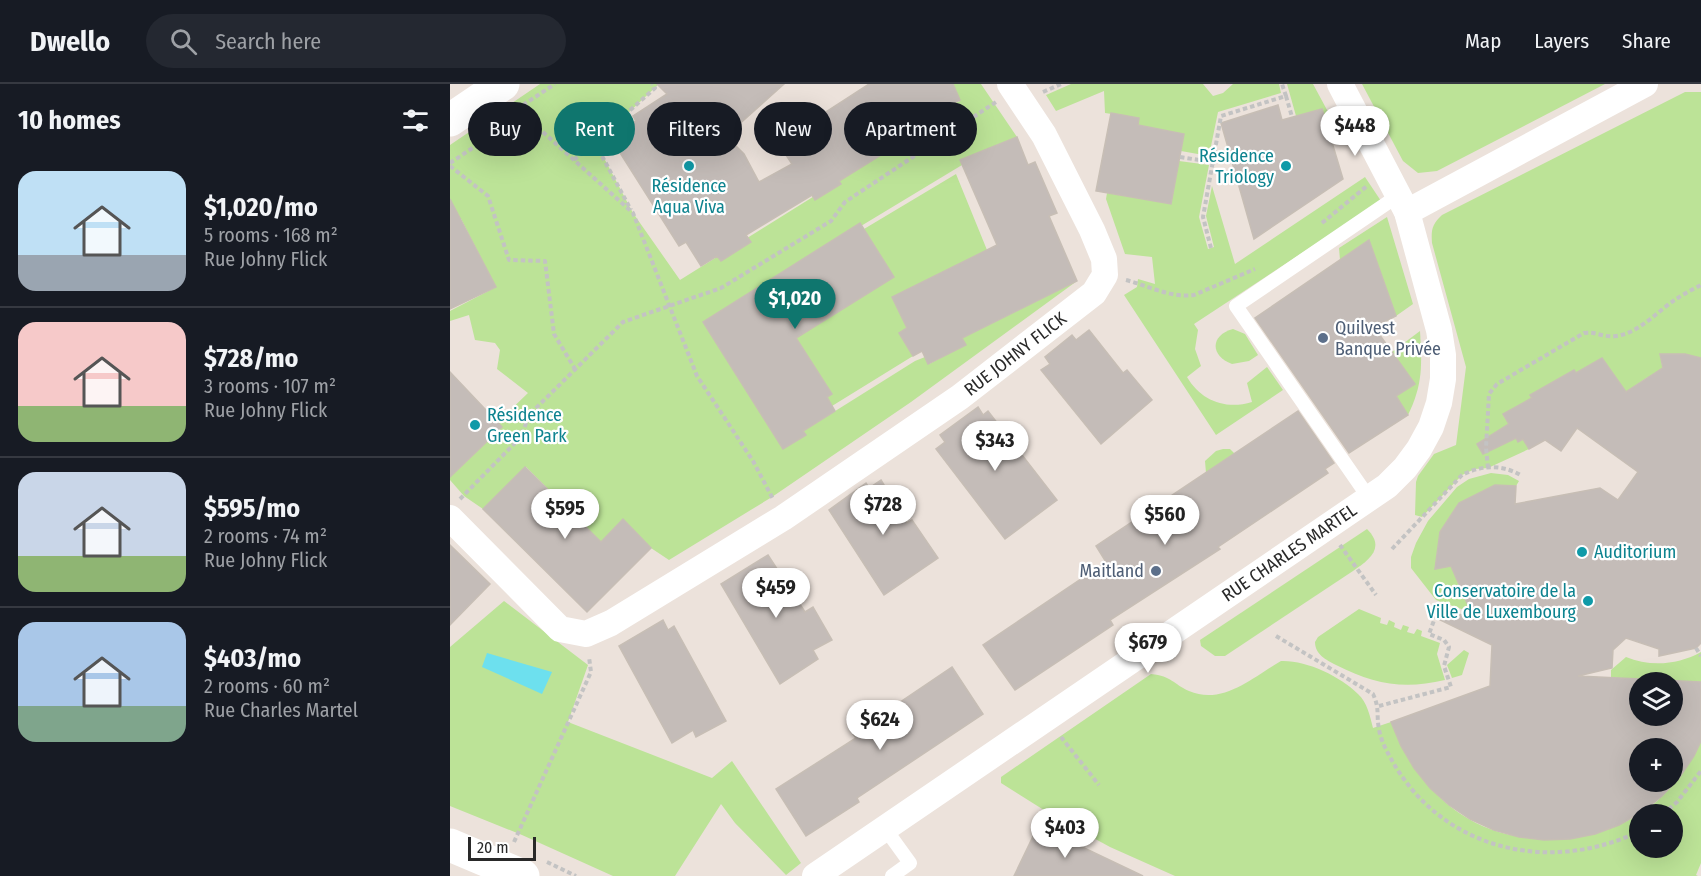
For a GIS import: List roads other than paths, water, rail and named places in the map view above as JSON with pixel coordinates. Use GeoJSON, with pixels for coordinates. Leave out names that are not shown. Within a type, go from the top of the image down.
{"type":"FeatureCollection","features":[{"type":"Feature","properties":{"kind":"street","name":"RUE CHARLES MARTEL"},"geometry":{"type":"LineString","coordinates":[[823,873],[884,827],[1388,486],[1419,448],[1431,427],[1443,379],[1443,355],[1439,330],[1403,204],[1340,84]]}},
{"type":"Feature","properties":{"kind":"street"},"geometry":{"type":"LineString","coordinates":[[1403,204],[1645,84]]}},
{"type":"Feature","properties":{"kind":"street","name":"RUE JOHNY FLICK"},"geometry":{"type":"LineString","coordinates":[[453,511],[560,629],[586,634],[611,623],[783,518],[960,397],[1094,293],[1105,275],[1104,259],[1092,230],[1044,135],[1012,87]]}},
{"type":"Feature","properties":{"kind":"street"},"geometry":{"type":"LineString","coordinates":[[450,120],[510,98]]}},
{"type":"Feature","properties":{"kind":"street"},"geometry":{"type":"LineString","coordinates":[[450,845],[513,872]]}},
{"type":"Feature","properties":{"kind":"lane"},"geometry":{"type":"LineString","coordinates":[[1370,498],[1236,306],[1403,204]]}},
{"type":"Feature","properties":{"kind":"lane"},"geometry":{"type":"LineString","coordinates":[[884,827],[910,863],[891,876]]}},
{"type":"Feature","properties":{"kind":"water"},"geometry":{"type":"Polygon","coordinates":[[[487,653],[552,672],[542,694],[482,667],[487,653]]]}},
{"type":"Feature","properties":{"kind":"place","name":"Résidence Aqua Viva"},"geometry":{"type":"Point","coordinates":[689,166]}},
{"type":"Feature","properties":{"kind":"place","name":"Résidence Triology"},"geometry":{"type":"Point","coordinates":[1286,166]}},
{"type":"Feature","properties":{"kind":"place","name":"Quilvest Banque Privée"},"geometry":{"type":"Point","coordinates":[1323,338]}},
{"type":"Feature","properties":{"kind":"place","name":"Résidence Green Park"},"geometry":{"type":"Point","coordinates":[475,425]}},
{"type":"Feature","properties":{"kind":"place","name":"Auditorium"},"geometry":{"type":"Point","coordinates":[1582,552]}},
{"type":"Feature","properties":{"kind":"place","name":"Maitland"},"geometry":{"type":"Point","coordinates":[1156,571]}},
{"type":"Feature","properties":{"kind":"place","name":"Conservatoire de la Ville de Luxembourg"},"geometry":{"type":"Point","coordinates":[1588,601]}}]}
